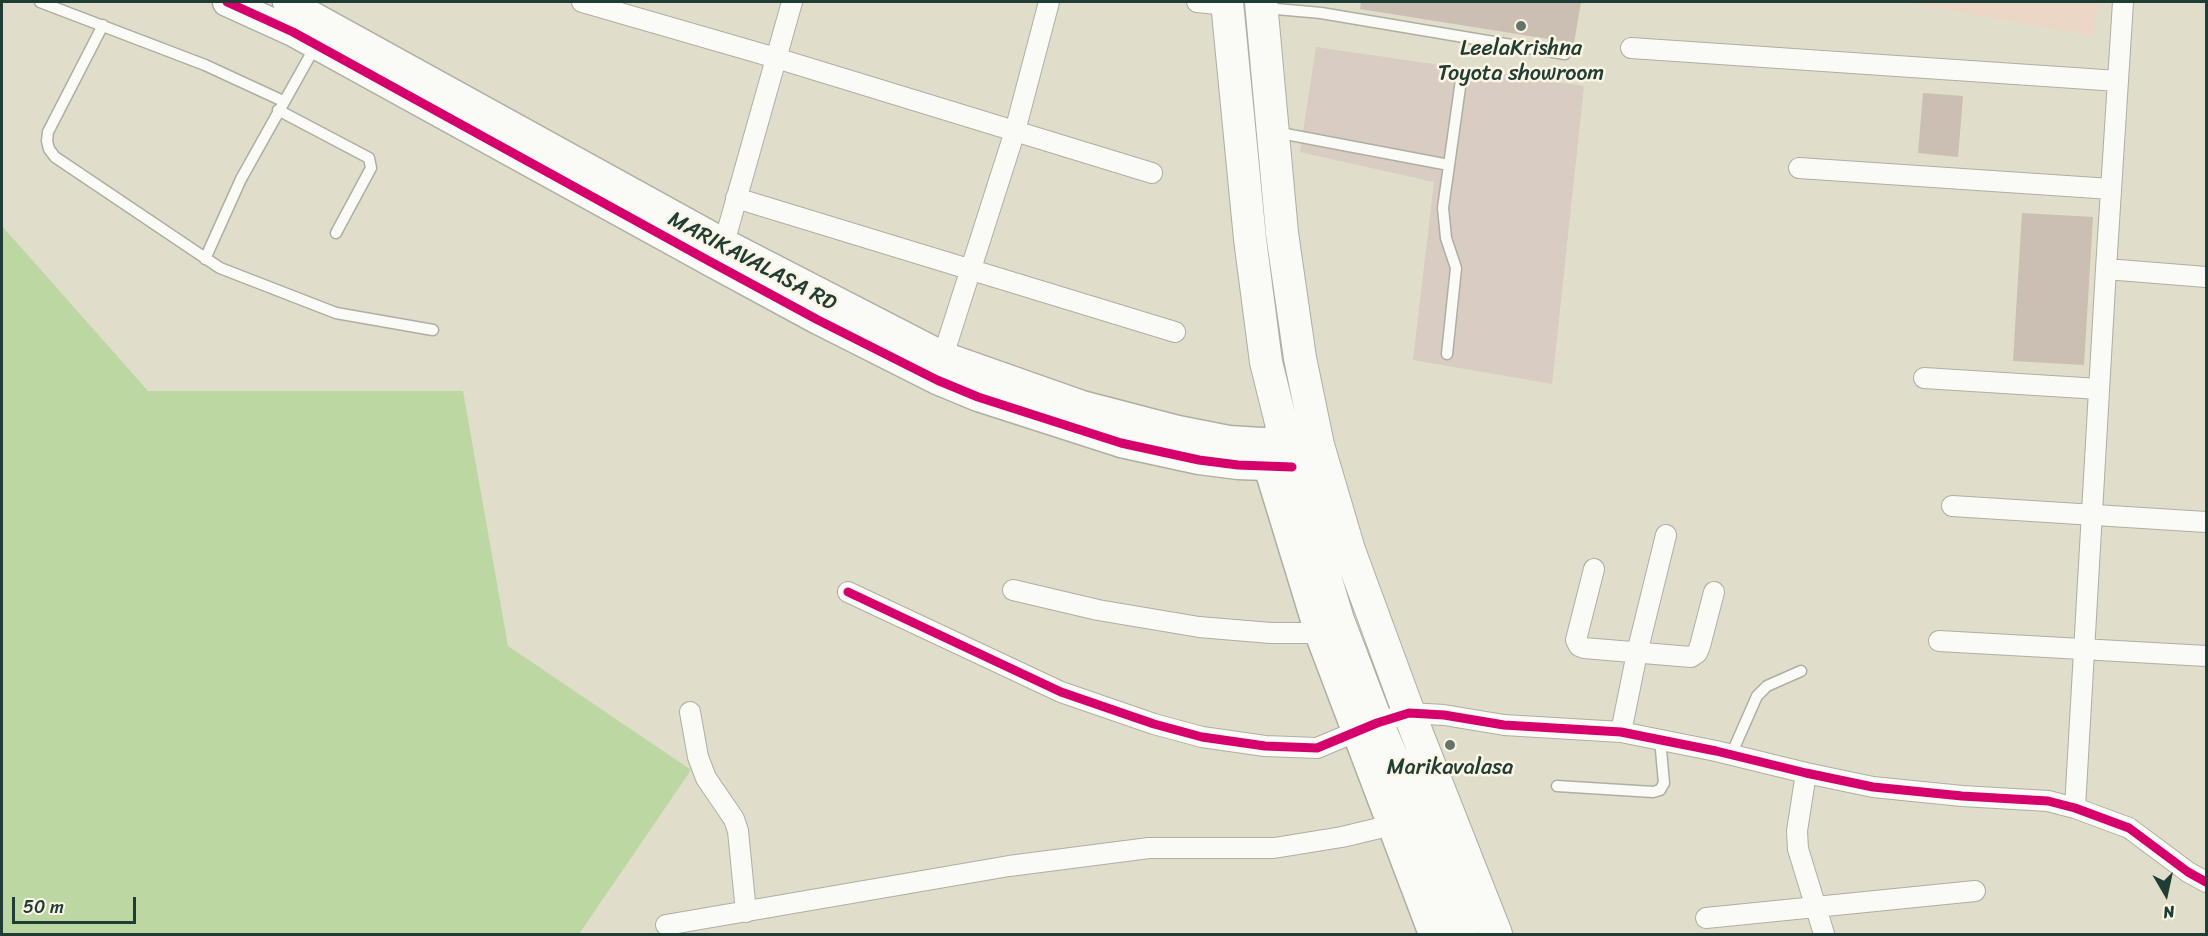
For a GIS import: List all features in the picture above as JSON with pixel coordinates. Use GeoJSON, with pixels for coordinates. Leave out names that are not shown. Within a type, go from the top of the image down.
{"type":"FeatureCollection","features":[{"type":"Feature","properties":{"kind":"main road"},"geometry":{"type":"LineString","coordinates":[[1227,3],[1250,239],[1277,454],[1338,620],[1367,727],[1408,794],[1462,934]]}},
{"type":"Feature","properties":{"kind":"main road"},"geometry":{"type":"LineString","coordinates":[[1261,5],[1282,233],[1300,358],[1318,445],[1349,550],[1409,713],[1496,934]]}},
{"type":"Feature","properties":{"kind":"street","name":"MARIKAVALASA RD"},"geometry":{"type":"LineString","coordinates":[[227,2],[316,45],[365,58],[943,356],[1082,405],[1178,430],[1229,440],[1277,454]]}},
{"type":"Feature","properties":{"kind":"street","name":"MARIKAVALASA RD"},"geometry":{"type":"LineString","coordinates":[[287,2],[365,58],[543,171],[818,320],[937,380],[978,397],[1121,442],[1199,460],[1277,454]]}},
{"type":"Feature","properties":{"kind":"street"},"geometry":{"type":"LineString","coordinates":[[582,2],[776,58],[1152,173]]}},
{"type":"Feature","properties":{"kind":"street"},"geometry":{"type":"LineString","coordinates":[[724,243],[792,2]]}},
{"type":"Feature","properties":{"kind":"street"},"geometry":{"type":"LineString","coordinates":[[943,356],[1015,131],[1049,2]]}},
{"type":"Feature","properties":{"kind":"street"},"geometry":{"type":"LineString","coordinates":[[1197,2],[1227,3]]}},
{"type":"Feature","properties":{"kind":"street"},"geometry":{"type":"LineString","coordinates":[[2075,808],[2123,2]]}},
{"type":"Feature","properties":{"kind":"street"},"geometry":{"type":"LineString","coordinates":[[1631,48],[2118,81]]}},
{"type":"Feature","properties":{"kind":"street"},"geometry":{"type":"LineString","coordinates":[[1799,168],[2111,189]]}},
{"type":"Feature","properties":{"kind":"street"},"geometry":{"type":"LineString","coordinates":[[736,198],[1175,332]]}},
{"type":"Feature","properties":{"kind":"street"},"geometry":{"type":"LineString","coordinates":[[2106,269],[2206,277]]}},
{"type":"Feature","properties":{"kind":"street"},"geometry":{"type":"LineString","coordinates":[[1924,378],[2099,389]]}},
{"type":"Feature","properties":{"kind":"street"},"geometry":{"type":"LineString","coordinates":[[1277,454],[1319,633],[1367,727],[1392,825],[1433,934]]}},
{"type":"Feature","properties":{"kind":"street"},"geometry":{"type":"LineString","coordinates":[[1952,506],[2206,522]]}},
{"type":"Feature","properties":{"kind":"street"},"geometry":{"type":"LineString","coordinates":[[1621,732],[1637,653],[1666,535]]}},
{"type":"Feature","properties":{"kind":"street"},"geometry":{"type":"LineString","coordinates":[[1594,569],[1576,640],[1579,646],[1584,648],[1691,657],[1697,653],[1714,592]]}},
{"type":"Feature","properties":{"kind":"street"},"geometry":{"type":"LineString","coordinates":[[1013,590],[1098,610],[1199,627],[1271,633],[1319,633]]}},
{"type":"Feature","properties":{"kind":"street"},"geometry":{"type":"LineString","coordinates":[[848,592],[1061,692],[1154,724],[1192,734],[1266,746],[1317,748],[1367,727],[1409,713],[1444,715],[1504,725],[1621,732],[1731,754],[1873,787],[1962,796],[2048,801],[2130,828],[2188,872],[2206,882]]}},
{"type":"Feature","properties":{"kind":"street"},"geometry":{"type":"LineString","coordinates":[[1939,641],[2206,656]]}},
{"type":"Feature","properties":{"kind":"street"},"geometry":{"type":"LineString","coordinates":[[690,712],[698,757],[706,778],[734,819],[738,831],[746,912]]}},
{"type":"Feature","properties":{"kind":"street"},"geometry":{"type":"LineString","coordinates":[[1806,773],[1797,831],[1798,840],[1803,871],[1824,934]]}},
{"type":"Feature","properties":{"kind":"street"},"geometry":{"type":"LineString","coordinates":[[666,925],[1009,866],[1149,848],[1274,848],[1342,837],[1392,825]]}},
{"type":"Feature","properties":{"kind":"street"},"geometry":{"type":"LineString","coordinates":[[1706,918],[1974,891]]}},
{"type":"Feature","properties":{"kind":"lane"},"geometry":{"type":"LineString","coordinates":[[40,2],[205,65],[369,158],[371,168],[336,232]]}},
{"type":"Feature","properties":{"kind":"lane"},"geometry":{"type":"LineString","coordinates":[[1261,5],[1322,13],[1565,54]]}},
{"type":"Feature","properties":{"kind":"lane"},"geometry":{"type":"LineString","coordinates":[[103,25],[48,132],[49,149],[69,167],[220,268],[336,313],[433,330]]}},
{"type":"Feature","properties":{"kind":"lane"},"geometry":{"type":"LineString","coordinates":[[205,259],[241,179],[316,45]]}},
{"type":"Feature","properties":{"kind":"lane"},"geometry":{"type":"LineString","coordinates":[[1448,354],[1456,268],[1446,238],[1443,208],[1461,80]]}},
{"type":"Feature","properties":{"kind":"lane"},"geometry":{"type":"LineString","coordinates":[[1271,131],[1449,165]]}},
{"type":"Feature","properties":{"kind":"lane"},"geometry":{"type":"LineString","coordinates":[[1731,754],[1757,696],[1767,686],[1801,671]]}},
{"type":"Feature","properties":{"kind":"lane"},"geometry":{"type":"LineString","coordinates":[[1557,786],[1653,792],[1660,790],[1664,783],[1660,739]]}},
{"type":"Feature","properties":{"kind":"shaded area"},"geometry":{"type":"Polygon","coordinates":[[[1904,2],[2099,2],[2092,36],[1904,2]]]}},
{"type":"Feature","properties":{"kind":"shaded area"},"geometry":{"type":"Polygon","coordinates":[[[1316,47],[1584,86],[1552,384],[1413,360],[1434,182],[1300,152],[1316,47]]]}},
{"type":"Feature","properties":{"kind":"green space"},"geometry":{"type":"Polygon","coordinates":[[[2,226],[148,391],[463,391],[508,646],[691,770],[579,934],[2,934],[2,226]]]}},
{"type":"Feature","properties":{"kind":"building","name":"LeelaKrishna Toyota showroom"},"geometry":{"type":"Polygon","coordinates":[[[1361,2],[1581,2],[1574,43],[1360,9],[1361,2]]]}},
{"type":"Feature","properties":{"kind":"building"},"geometry":{"type":"Polygon","coordinates":[[[1923,93],[1963,96],[1958,157],[1918,153],[1923,93]]]}},
{"type":"Feature","properties":{"kind":"building"},"geometry":{"type":"Polygon","coordinates":[[[2022,213],[2093,217],[2084,365],[2013,361],[2022,213]]]}},
{"type":"Feature","properties":{"kind":"cycle path"},"geometry":{"type":"LineString","coordinates":[[227,2],[293,32],[818,320],[937,380],[978,397],[1121,443],[1199,460],[1238,465],[1292,467]]}},
{"type":"Feature","properties":{"kind":"cycle path"},"geometry":{"type":"LineString","coordinates":[[848,592],[1061,692],[1154,724],[1202,737],[1265,746],[1317,748],[1377,723],[1409,713],[1444,715],[1504,725],[1621,732],[1873,787],[1962,796],[2048,801],[2075,808],[2129,828],[2188,872],[2206,882]]}},
{"type":"Feature","properties":{"kind":"place","name":"LeelaKrishna Toyota showroom"},"geometry":{"type":"Point","coordinates":[1521,26]}},
{"type":"Feature","properties":{"kind":"place","name":"Marikavalasa"},"geometry":{"type":"Point","coordinates":[1450,745]}}]}
